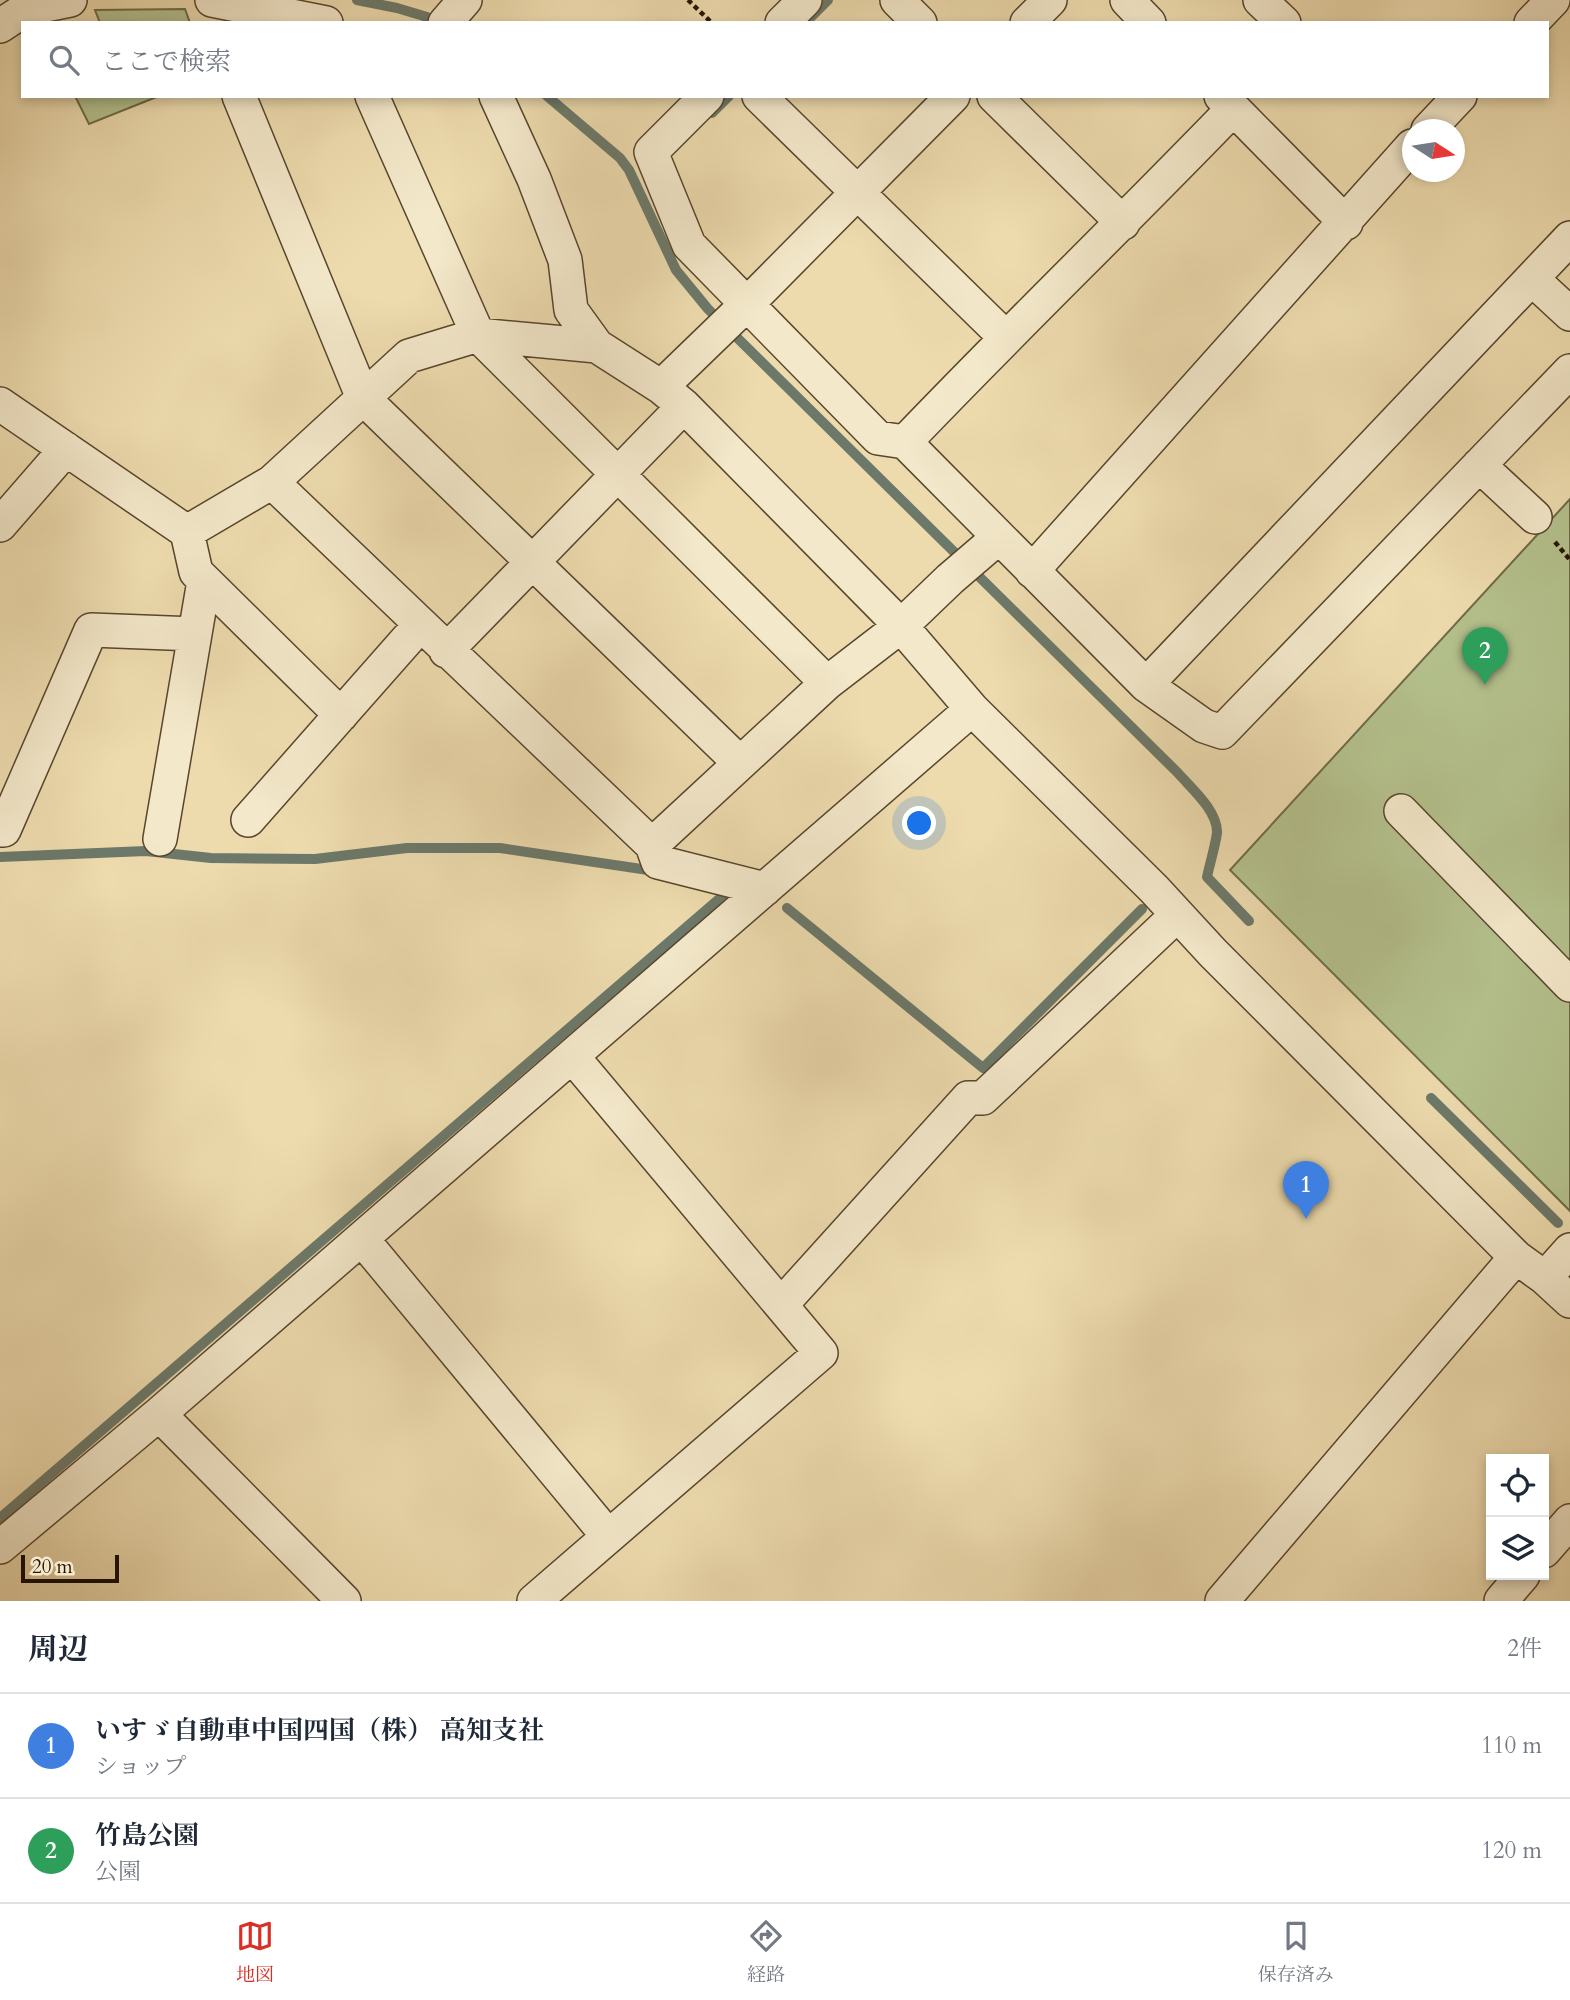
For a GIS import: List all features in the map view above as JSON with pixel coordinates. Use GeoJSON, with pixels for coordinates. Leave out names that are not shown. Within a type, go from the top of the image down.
{"type":"FeatureCollection","features":[{"type":"Feature","properties":{"kind":"street"},"geometry":{"type":"LineString","coordinates":[[0,26],[26,9],[70,0]]}},
{"type":"Feature","properties":{"kind":"street"},"geometry":{"type":"LineString","coordinates":[[199,0],[207,21]]}},
{"type":"Feature","properties":{"kind":"street"},"geometry":{"type":"LineString","coordinates":[[212,0],[316,21]]}},
{"type":"Feature","properties":{"kind":"street"},"geometry":{"type":"LineString","coordinates":[[447,21],[465,0]]}},
{"type":"Feature","properties":{"kind":"street"},"geometry":{"type":"LineString","coordinates":[[784,21],[805,0]]}},
{"type":"Feature","properties":{"kind":"street"},"geometry":{"type":"LineString","coordinates":[[897,0],[918,21]]}},
{"type":"Feature","properties":{"kind":"street"},"geometry":{"type":"LineString","coordinates":[[1029,21],[1050,0]]}},
{"type":"Feature","properties":{"kind":"street"},"geometry":{"type":"LineString","coordinates":[[1127,0],[1147,21]]}},
{"type":"Feature","properties":{"kind":"street"},"geometry":{"type":"LineString","coordinates":[[1533,21],[1553,0]]}},
{"type":"Feature","properties":{"kind":"street"},"geometry":{"type":"LineString","coordinates":[[240,98],[363,398],[740,763]]}},
{"type":"Feature","properties":{"kind":"street"},"geometry":{"type":"LineString","coordinates":[[373,98],[478,335],[827,683]]}},
{"type":"Feature","properties":{"kind":"street"},"geometry":{"type":"LineString","coordinates":[[497,98],[534,179],[565,260],[571,310],[597,346],[673,396],[901,626],[972,709],[1213,953],[1516,1257],[1570,1301]]}},
{"type":"Feature","properties":{"kind":"street"},"geometry":{"type":"LineString","coordinates":[[705,98],[651,152],[689,245],[745,306],[878,438],[905,442],[992,543],[1032,571],[1146,685],[1204,726],[1222,732],[1570,371]]}},
{"type":"Feature","properties":{"kind":"street"},"geometry":{"type":"LineString","coordinates":[[761,98],[1005,337]]}},
{"type":"Feature","properties":{"kind":"street"},"geometry":{"type":"LineString","coordinates":[[446,651],[618,474],[673,396],[702,346],[951,98]]}},
{"type":"Feature","properties":{"kind":"street"},"geometry":{"type":"LineString","coordinates":[[996,98],[1123,223]]}},
{"type":"Feature","properties":{"kind":"street"},"geometry":{"type":"LineString","coordinates":[[1438,119],[1458,98]]}},
{"type":"Feature","properties":{"kind":"street"},"geometry":{"type":"LineString","coordinates":[[905,442],[1005,337],[1123,223],[1227,103],[1346,223]]}},
{"type":"Feature","properties":{"kind":"street"},"geometry":{"type":"LineString","coordinates":[[1032,571],[1402,158]]}},
{"type":"Feature","properties":{"kind":"street"},"geometry":{"type":"LineString","coordinates":[[1146,685],[1570,237]]}},
{"type":"Feature","properties":{"kind":"street"},"geometry":{"type":"LineString","coordinates":[[1532,279],[1570,314]]}},
{"type":"Feature","properties":{"kind":"street"},"geometry":{"type":"LineString","coordinates":[[187,532],[272,482],[409,356],[478,335],[597,346]]}},
{"type":"Feature","properties":{"kind":"street"},"geometry":{"type":"LineString","coordinates":[[0,404],[187,532],[196,572],[341,715]]}},
{"type":"Feature","properties":{"kind":"street"},"geometry":{"type":"LineString","coordinates":[[0,525],[66,449]]}},
{"type":"Feature","properties":{"kind":"street"},"geometry":{"type":"LineString","coordinates":[[1479,465],[1535,517]]}},
{"type":"Feature","properties":{"kind":"street"},"geometry":{"type":"LineString","coordinates":[[272,482],[652,845],[658,862],[765,888]]}},
{"type":"Feature","properties":{"kind":"street"},"geometry":{"type":"LineString","coordinates":[[652,845],[827,683],[901,626],[992,543]]}},
{"type":"Feature","properties":{"kind":"street"},"geometry":{"type":"LineString","coordinates":[[160,839],[204,581]]}},
{"type":"Feature","properties":{"kind":"street"},"geometry":{"type":"LineString","coordinates":[[248,820],[419,625]]}},
{"type":"Feature","properties":{"kind":"street"},"geometry":{"type":"LineString","coordinates":[[0,830],[4,830],[91,630],[195,634]]}},
{"type":"Feature","properties":{"kind":"street"},"geometry":{"type":"LineString","coordinates":[[0,1547],[362,1239],[972,709]]}},
{"type":"Feature","properties":{"kind":"street"},"geometry":{"type":"LineString","coordinates":[[1401,811],[1570,985]]}},
{"type":"Feature","properties":{"kind":"street"},"geometry":{"type":"LineString","coordinates":[[781,1305],[968,1098],[983,1098],[1177,915]]}},
{"type":"Feature","properties":{"kind":"street"},"geometry":{"type":"LineString","coordinates":[[534,1601],[821,1353],[572,1056]]}},
{"type":"Feature","properties":{"kind":"street"},"geometry":{"type":"LineString","coordinates":[[362,1239],[608,1536]]}},
{"type":"Feature","properties":{"kind":"street"},"geometry":{"type":"LineString","coordinates":[[1545,1278],[1570,1250]]}},
{"type":"Feature","properties":{"kind":"street"},"geometry":{"type":"LineString","coordinates":[[1222,1601],[1516,1257]]}},
{"type":"Feature","properties":{"kind":"street"},"geometry":{"type":"LineString","coordinates":[[159,1414],[344,1601]]}},
{"type":"Feature","properties":{"kind":"street"},"geometry":{"type":"LineString","coordinates":[[1549,1545],[1570,1521]]}},
{"type":"Feature","properties":{"kind":"street"},"geometry":{"type":"LineString","coordinates":[[1501,1601],[1520,1580]]}},
{"type":"Feature","properties":{"kind":"path"},"geometry":{"type":"LineString","coordinates":[[688,0],[710,21]]}},
{"type":"Feature","properties":{"kind":"green space"},"geometry":{"type":"Polygon","coordinates":[[[185,9],[189,21],[99,21],[95,10],[185,9]]]}},
{"type":"Feature","properties":{"kind":"green space"},"geometry":{"type":"Polygon","coordinates":[[[76,98],[154,98],[89,124],[76,98]]]}},
{"type":"Feature","properties":{"kind":"green space"},"geometry":{"type":"Polygon","coordinates":[[[1570,499],[1570,1211],[1230,870],[1570,499]]]}},
{"type":"Feature","properties":{"kind":"waterway"},"geometry":{"type":"LineString","coordinates":[[357,0],[427,17]]}},
{"type":"Feature","properties":{"kind":"waterway"},"geometry":{"type":"LineString","coordinates":[[809,19],[828,0]]}},
{"type":"Feature","properties":{"kind":"waterway"},"geometry":{"type":"LineString","coordinates":[[549,98],[620,158],[629,170],[676,270],[708,309],[1178,773],[1209,808],[1217,833],[1207,877],[1249,921]]}},
{"type":"Feature","properties":{"kind":"waterway"},"geometry":{"type":"LineString","coordinates":[[712,113],[727,98]]}},
{"type":"Feature","properties":{"kind":"waterway"},"geometry":{"type":"LineString","coordinates":[[0,857],[146,851],[211,858],[315,859],[407,848],[500,848],[655,871]]}},
{"type":"Feature","properties":{"kind":"waterway"},"geometry":{"type":"LineString","coordinates":[[0,1518],[733,887]]}},
{"type":"Feature","properties":{"kind":"waterway"},"geometry":{"type":"LineString","coordinates":[[787,908],[983,1068],[1142,909]]}},
{"type":"Feature","properties":{"kind":"waterway"},"geometry":{"type":"LineString","coordinates":[[1431,1098],[1558,1223]]}},
{"type":"Feature","properties":{"kind":"place","name":"竹島公園"},"geometry":{"type":"Point","coordinates":[1485,685]}},
{"type":"Feature","properties":{"kind":"place","name":"いすゞ自動車中国四国（株） 高知支社"},"geometry":{"type":"Point","coordinates":[1306,1219]}}]}
